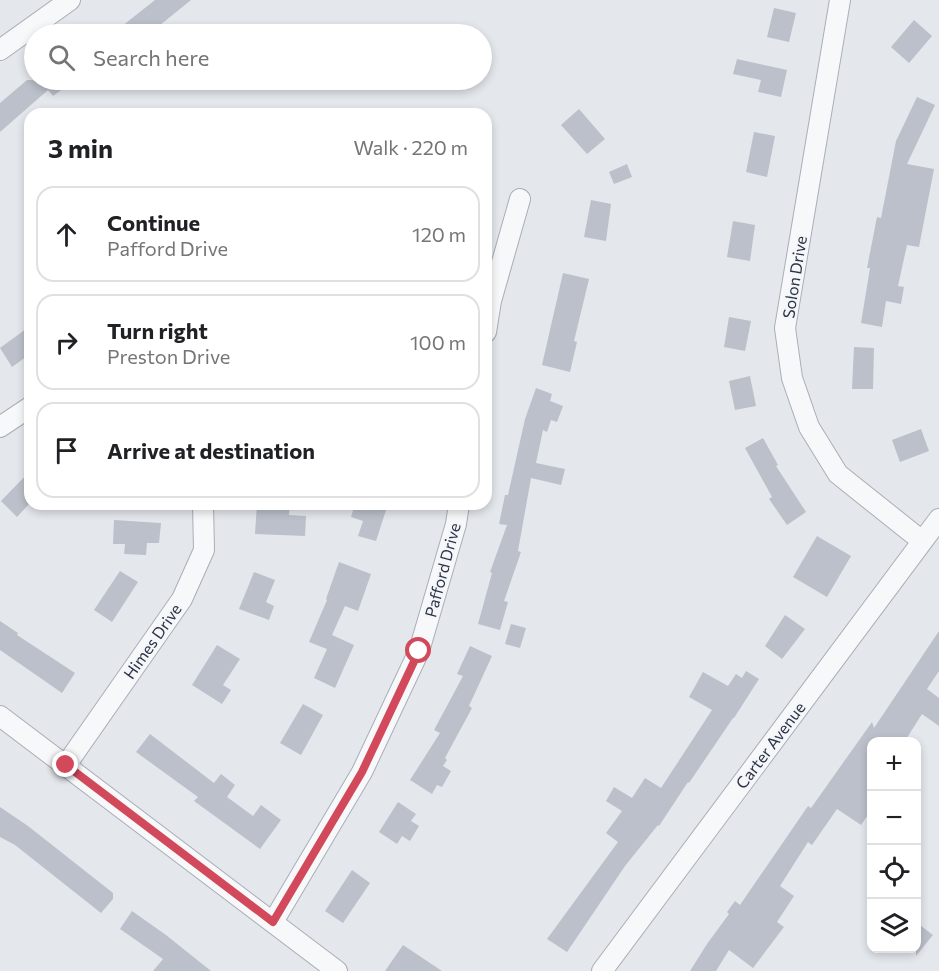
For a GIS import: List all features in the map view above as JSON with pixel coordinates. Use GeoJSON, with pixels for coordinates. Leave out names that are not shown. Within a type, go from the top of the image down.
{"type":"FeatureCollection","features":[{"type":"Feature","properties":{"kind":"street"},"geometry":{"type":"LineString","coordinates":[[36,24],[70,0]]}},
{"type":"Feature","properties":{"kind":"street","name":"Solon Drive"},"geometry":{"type":"LineString","coordinates":[[840,0],[785,328],[792,378],[809,428],[838,474],[922,542]]}},
{"type":"Feature","properties":{"kind":"street"},"geometry":{"type":"LineString","coordinates":[[0,50],[24,33]]}},
{"type":"Feature","properties":{"kind":"street"},"geometry":{"type":"LineString","coordinates":[[492,288],[520,199]]}},
{"type":"Feature","properties":{"kind":"street"},"geometry":{"type":"LineString","coordinates":[[0,427],[24,411]]}},
{"type":"Feature","properties":{"kind":"street","name":"Himes Drive"},"geometry":{"type":"LineString","coordinates":[[66,765],[182,599],[204,550],[203,510]]}},
{"type":"Feature","properties":{"kind":"street","name":"Pafford Drive"},"geometry":{"type":"LineString","coordinates":[[273,922],[362,772],[419,651],[458,510]]}},
{"type":"Feature","properties":{"kind":"street","name":"Carter Avenue"},"geometry":{"type":"LineString","coordinates":[[602,971],[939,519]]}},
{"type":"Feature","properties":{"kind":"street"},"geometry":{"type":"LineString","coordinates":[[0,716],[337,971]]}},
{"type":"Feature","properties":{"kind":"building"},"geometry":{"type":"Polygon","coordinates":[[[155,0],[191,0],[161,24],[125,24],[155,0]]]}},
{"type":"Feature","properties":{"kind":"building"},"geometry":{"type":"Polygon","coordinates":[[[774,8],[796,13],[789,42],[767,37],[774,8]]]}},
{"type":"Feature","properties":{"kind":"building"},"geometry":{"type":"Polygon","coordinates":[[[914,20],[932,36],[909,63],[891,47],[914,20]]]}},
{"type":"Feature","properties":{"kind":"building"},"geometry":{"type":"Polygon","coordinates":[[[737,59],[787,70],[781,97],[758,92],[761,80],[733,74],[737,59]]]}},
{"type":"Feature","properties":{"kind":"building"},"geometry":{"type":"Polygon","coordinates":[[[24,83],[24,90],[48,90],[27,108],[24,108],[24,111],[0,132],[0,103],[24,83]]]}},
{"type":"Feature","properties":{"kind":"building"},"geometry":{"type":"Polygon","coordinates":[[[48,90],[61,90],[53,96],[48,90]]]}},
{"type":"Feature","properties":{"kind":"building"},"geometry":{"type":"Polygon","coordinates":[[[917,97],[935,105],[907,164],[934,169],[919,247],[907,245],[898,286],[904,287],[901,304],[886,301],[882,327],[861,323],[870,268],[867,268],[877,217],[881,218],[896,141],[917,97]]]}},
{"type":"Feature","properties":{"kind":"building"},"geometry":{"type":"Polygon","coordinates":[[[579,109],[605,139],[587,154],[561,125],[579,109]]]}},
{"type":"Feature","properties":{"kind":"building"},"geometry":{"type":"Polygon","coordinates":[[[754,132],[775,136],[767,177],[746,172],[754,132]]]}},
{"type":"Feature","properties":{"kind":"building"},"geometry":{"type":"Polygon","coordinates":[[[627,164],[632,177],[614,184],[609,172],[627,164]]]}},
{"type":"Feature","properties":{"kind":"building"},"geometry":{"type":"Polygon","coordinates":[[[591,200],[611,204],[606,241],[584,237],[591,200]]]}},
{"type":"Feature","properties":{"kind":"building"},"geometry":{"type":"Polygon","coordinates":[[[733,221],[755,225],[750,261],[727,257],[733,221]]]}},
{"type":"Feature","properties":{"kind":"building"},"geometry":{"type":"Polygon","coordinates":[[[563,273],[589,279],[574,341],[577,342],[570,372],[542,365],[563,273]]]}},
{"type":"Feature","properties":{"kind":"building"},"geometry":{"type":"Polygon","coordinates":[[[729,317],[751,321],[745,351],[724,347],[729,317]]]}},
{"type":"Feature","properties":{"kind":"building"},"geometry":{"type":"Polygon","coordinates":[[[24,330],[24,358],[12,367],[0,348],[24,330]]]}},
{"type":"Feature","properties":{"kind":"building"},"geometry":{"type":"Polygon","coordinates":[[[854,347],[874,348],[873,389],[852,389],[854,347]]]}},
{"type":"Feature","properties":{"kind":"building"},"geometry":{"type":"Polygon","coordinates":[[[750,376],[756,406],[735,410],[729,381],[750,376]]]}},
{"type":"Feature","properties":{"kind":"building"},"geometry":{"type":"Polygon","coordinates":[[[536,388],[552,394],[550,401],[563,406],[557,422],[551,420],[547,432],[543,430],[536,463],[565,469],[561,485],[531,478],[518,551],[521,552],[504,601],[508,602],[500,630],[478,624],[492,573],[490,572],[507,525],[499,524],[505,495],[508,495],[525,419],[536,388]]]}},
{"type":"Feature","properties":{"kind":"building"},"geometry":{"type":"Polygon","coordinates":[[[921,429],[929,451],[900,462],[892,440],[921,429]]]}},
{"type":"Feature","properties":{"kind":"building"},"geometry":{"type":"Polygon","coordinates":[[[763,438],[778,465],[776,466],[806,512],[787,525],[769,499],[772,497],[745,448],[763,438]]]}},
{"type":"Feature","properties":{"kind":"building"},"geometry":{"type":"Polygon","coordinates":[[[24,477],[24,509],[17,517],[1,501],[24,477]]]}},
{"type":"Feature","properties":{"kind":"building"},"geometry":{"type":"Polygon","coordinates":[[[257,510],[289,510],[289,515],[306,516],[305,536],[255,534],[257,510]]]}},
{"type":"Feature","properties":{"kind":"building"},"geometry":{"type":"Polygon","coordinates":[[[353,510],[386,510],[376,541],[358,536],[363,521],[351,517],[353,510]]]}},
{"type":"Feature","properties":{"kind":"building"},"geometry":{"type":"Polygon","coordinates":[[[114,520],[161,523],[159,543],[147,543],[146,555],[124,554],[125,544],[113,544],[114,520]]]}},
{"type":"Feature","properties":{"kind":"building"},"geometry":{"type":"Polygon","coordinates":[[[817,536],[851,556],[827,597],[793,577],[817,536]]]}},
{"type":"Feature","properties":{"kind":"building"},"geometry":{"type":"Polygon","coordinates":[[[339,562],[371,574],[358,611],[345,606],[332,635],[354,645],[335,688],[314,678],[327,649],[309,642],[327,600],[339,562]]]}},
{"type":"Feature","properties":{"kind":"building"},"geometry":{"type":"Polygon","coordinates":[[[120,571],[138,582],[112,622],[94,610],[120,571]]]}},
{"type":"Feature","properties":{"kind":"building"},"geometry":{"type":"Polygon","coordinates":[[[254,572],[275,580],[266,602],[274,606],[269,620],[239,609],[254,572]]]}},
{"type":"Feature","properties":{"kind":"building"},"geometry":{"type":"Polygon","coordinates":[[[785,615],[805,629],[782,659],[765,646],[785,615]]]}},
{"type":"Feature","properties":{"kind":"building"},"geometry":{"type":"Polygon","coordinates":[[[0,621],[18,633],[17,635],[75,673],[62,693],[0,650],[0,621]]]}},
{"type":"Feature","properties":{"kind":"building"},"geometry":{"type":"Polygon","coordinates":[[[511,624],[526,628],[520,648],[505,644],[511,624]]]}},
{"type":"Feature","properties":{"kind":"building"},"geometry":{"type":"Polygon","coordinates":[[[939,631],[939,671],[927,689],[939,698],[939,726],[922,714],[908,737],[867,737],[867,816],[861,825],[837,809],[812,845],[808,842],[780,886],[794,896],[777,922],[784,927],[753,968],[729,950],[716,971],[690,971],[729,914],[727,912],[735,901],[740,905],[808,806],[811,808],[872,722],[874,728],[939,631]]]}},
{"type":"Feature","properties":{"kind":"building"},"geometry":{"type":"Polygon","coordinates":[[[217,645],[240,659],[223,685],[231,690],[222,704],[192,685],[217,645]]]}},
{"type":"Feature","properties":{"kind":"building"},"geometry":{"type":"Polygon","coordinates":[[[470,646],[492,656],[469,706],[472,708],[445,758],[447,760],[443,766],[451,771],[442,787],[437,785],[432,794],[410,780],[440,733],[434,730],[463,676],[457,674],[470,646]]]}},
{"type":"Feature","properties":{"kind":"building"},"geometry":{"type":"Polygon","coordinates":[[[746,671],[759,679],[659,826],[625,866],[567,952],[547,939],[618,842],[606,833],[622,811],[606,801],[614,787],[632,798],[645,778],[661,788],[712,710],[689,697],[703,672],[728,686],[736,674],[742,678],[746,671]]]}},
{"type":"Feature","properties":{"kind":"building"},"geometry":{"type":"Polygon","coordinates":[[[303,704],[323,715],[301,755],[280,743],[303,704]]]}},
{"type":"Feature","properties":{"kind":"building"},"geometry":{"type":"Polygon","coordinates":[[[150,734],[214,783],[221,774],[235,785],[227,797],[253,816],[261,805],[281,820],[260,849],[194,801],[198,797],[136,752],[150,734]]]}},
{"type":"Feature","properties":{"kind":"building"},"geometry":{"type":"Polygon","coordinates":[[[398,802],[416,814],[411,821],[419,826],[410,841],[402,836],[397,844],[379,832],[398,802]]]}},
{"type":"Feature","properties":{"kind":"building"},"geometry":{"type":"Polygon","coordinates":[[[0,807],[28,826],[113,893],[113,899],[101,913],[15,845],[0,837],[0,807]]]}},
{"type":"Feature","properties":{"kind":"building"},"geometry":{"type":"Polygon","coordinates":[[[352,870],[370,883],[343,923],[325,911],[352,870]]]}},
{"type":"Feature","properties":{"kind":"building"},"geometry":{"type":"Polygon","coordinates":[[[132,911],[211,971],[153,971],[163,959],[120,929],[132,911]]]}},
{"type":"Feature","properties":{"kind":"building"},"geometry":{"type":"Polygon","coordinates":[[[921,926],[933,935],[921,950],[921,926]]]}},
{"type":"Feature","properties":{"kind":"building"},"geometry":{"type":"Polygon","coordinates":[[[403,945],[442,971],[385,971],[403,945]]]}},
{"type":"Feature","properties":{"kind":"route"},"geometry":{"type":"LineString","coordinates":[[66,765],[273,922],[362,772],[419,651]]}}]}
